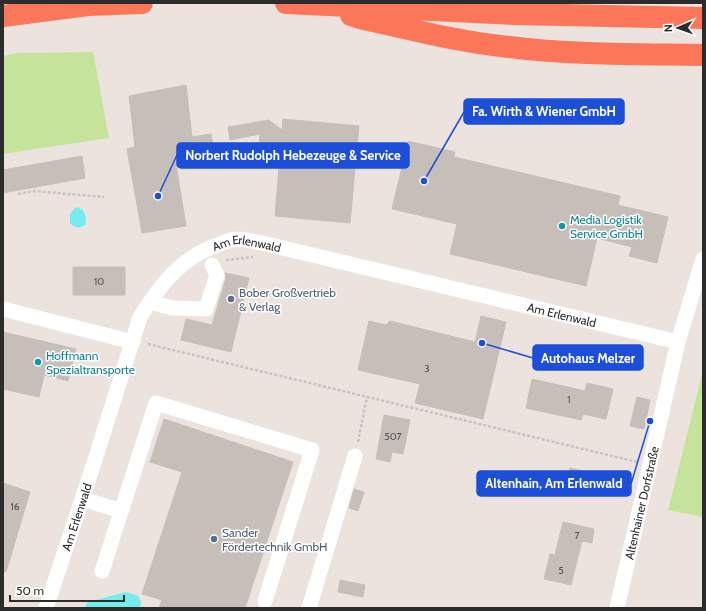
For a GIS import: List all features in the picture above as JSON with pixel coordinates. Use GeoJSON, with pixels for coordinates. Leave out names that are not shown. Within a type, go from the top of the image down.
{"type":"FeatureCollection","features":[{"type":"Feature","properties":{"kind":"highway"},"geometry":{"type":"LineString","coordinates":[[3,16],[88,5],[142,3]]}},
{"type":"Feature","properties":{"kind":"highway"},"geometry":{"type":"LineString","coordinates":[[286,3],[515,14],[703,18]]}},
{"type":"Feature","properties":{"kind":"highway"},"geometry":{"type":"LineString","coordinates":[[320,4],[360,18],[449,37],[508,47],[585,53],[703,55]]}},
{"type":"Feature","properties":{"kind":"street","name":"Am Erlenwald"},"geometry":{"type":"LineString","coordinates":[[46,608],[83,499],[142,346],[140,317],[175,270],[193,256],[212,247],[237,239],[262,243],[678,342]]}},
{"type":"Feature","properties":{"kind":"street","name":"Altenhainer Dorfstraße"},"geometry":{"type":"LineString","coordinates":[[617,608],[678,342],[700,264],[703,259]]}},
{"type":"Feature","properties":{"kind":"street"},"geometry":{"type":"LineString","coordinates":[[150,302],[172,308],[206,309],[217,275],[212,265]]}},
{"type":"Feature","properties":{"kind":"street"},"geometry":{"type":"LineString","coordinates":[[3,309],[142,346]]}},
{"type":"Feature","properties":{"kind":"street"},"geometry":{"type":"LineString","coordinates":[[102,571],[156,403],[312,450],[264,601]]}},
{"type":"Feature","properties":{"kind":"street"},"geometry":{"type":"LineString","coordinates":[[309,608],[355,456]]}},
{"type":"Feature","properties":{"kind":"street"},"geometry":{"type":"LineString","coordinates":[[83,499],[121,511]]}},
{"type":"Feature","properties":{"kind":"path"},"geometry":{"type":"LineString","coordinates":[[18,194],[34,191],[104,197]]}},
{"type":"Feature","properties":{"kind":"path"},"geometry":{"type":"LineString","coordinates":[[212,265],[224,261],[256,257]]}},
{"type":"Feature","properties":{"kind":"path"},"geometry":{"type":"LineString","coordinates":[[142,346],[150,338]]}},
{"type":"Feature","properties":{"kind":"path"},"geometry":{"type":"LineString","coordinates":[[142,346],[367,397],[650,465]]}},
{"type":"Feature","properties":{"kind":"path"},"geometry":{"type":"LineString","coordinates":[[355,456],[367,397]]}},
{"type":"Feature","properties":{"kind":"green space"},"geometry":{"type":"Polygon","coordinates":[[[93,52],[109,138],[3,154],[3,56],[17,53],[93,52]]]}},
{"type":"Feature","properties":{"kind":"green space"},"geometry":{"type":"Polygon","coordinates":[[[703,370],[703,517],[668,510],[703,370]]]}},
{"type":"Feature","properties":{"kind":"water"},"geometry":{"type":"Polygon","coordinates":[[[78,207],[83,210],[86,218],[85,225],[75,227],[70,223],[70,214],[75,208],[78,207]]]}},
{"type":"Feature","properties":{"kind":"water"},"geometry":{"type":"Polygon","coordinates":[[[126,592],[138,596],[141,602],[140,608],[84,608],[88,602],[126,592]]]}},
{"type":"Feature","properties":{"kind":"building"},"geometry":{"type":"Polygon","coordinates":[[[186,85],[192,137],[211,134],[215,158],[176,165],[186,226],[142,233],[127,149],[135,147],[129,96],[186,85]]]}},
{"type":"Feature","properties":{"kind":"building"},"geometry":{"type":"Polygon","coordinates":[[[283,119],[359,126],[350,223],[275,216],[279,166],[257,166],[260,134],[230,140],[228,127],[269,120],[282,130],[283,119]]]}},
{"type":"Feature","properties":{"kind":"building","name":"Media Logistik Service GmbH"},"geometry":{"type":"Polygon","coordinates":[[[408,141],[455,152],[454,157],[620,196],[618,205],[668,217],[657,263],[629,256],[632,247],[597,238],[586,286],[450,254],[457,224],[392,209],[408,141]]]}},
{"type":"Feature","properties":{"kind":"building"},"geometry":{"type":"Polygon","coordinates":[[[82,156],[85,178],[3,193],[3,170],[82,156]]]}},
{"type":"Feature","properties":{"kind":"building"},"geometry":{"type":"Polygon","coordinates":[[[73,267],[125,267],[125,295],[73,295],[73,267]]]}},
{"type":"Feature","properties":{"kind":"building","name":"Bober Großvertrieb & Verlag"},"geometry":{"type":"Polygon","coordinates":[[[225,273],[249,278],[231,352],[181,340],[186,319],[212,325],[226,278],[225,273]]]}},
{"type":"Feature","properties":{"kind":"building"},"geometry":{"type":"Polygon","coordinates":[[[481,316],[506,322],[483,419],[415,403],[420,384],[358,370],[369,321],[386,325],[390,321],[475,342],[481,316]]]}},
{"type":"Feature","properties":{"kind":"building","name":"Hoffmann Spezialtransporte"},"geometry":{"type":"Polygon","coordinates":[[[3,332],[76,349],[68,381],[44,375],[39,397],[3,389],[3,332]]]}},
{"type":"Feature","properties":{"kind":"building"},"geometry":{"type":"Polygon","coordinates":[[[532,379],[585,391],[587,383],[613,389],[606,419],[583,414],[581,420],[526,408],[532,379]]]}},
{"type":"Feature","properties":{"kind":"building"},"geometry":{"type":"Polygon","coordinates":[[[637,397],[650,400],[644,429],[630,426],[637,397]]]}},
{"type":"Feature","properties":{"kind":"building"},"geometry":{"type":"Polygon","coordinates":[[[384,415],[410,420],[403,454],[392,452],[390,462],[376,459],[384,415]]]}},
{"type":"Feature","properties":{"kind":"building","name":"Sander Fördertechnik GmbH"},"geometry":{"type":"Polygon","coordinates":[[[164,419],[293,462],[245,608],[159,608],[162,600],[142,594],[182,472],[150,462],[164,419]]]}},
{"type":"Feature","properties":{"kind":"building"},"geometry":{"type":"Polygon","coordinates":[[[570,468],[594,473],[590,494],[565,489],[570,468]]]}},
{"type":"Feature","properties":{"kind":"building"},"geometry":{"type":"Polygon","coordinates":[[[3,483],[30,492],[6,572],[3,571],[3,483]]]}},
{"type":"Feature","properties":{"kind":"building"},"geometry":{"type":"Polygon","coordinates":[[[354,489],[364,492],[358,511],[349,508],[354,489]]]}},
{"type":"Feature","properties":{"kind":"building"},"geometry":{"type":"Polygon","coordinates":[[[563,522],[594,529],[592,543],[582,541],[571,585],[544,579],[550,554],[555,555],[563,522]]]}},
{"type":"Feature","properties":{"kind":"building"},"geometry":{"type":"Polygon","coordinates":[[[340,580],[365,585],[363,597],[338,592],[340,580]]]}},
{"type":"Feature","properties":{"kind":"place","name":"Fa. Wirth & Wiener GmbH"},"geometry":{"type":"Point","coordinates":[424,181]}},
{"type":"Feature","properties":{"kind":"place","name":"Norbert Rudolph Hebezeuge & Service"},"geometry":{"type":"Point","coordinates":[158,196]}},
{"type":"Feature","properties":{"kind":"place","name":"Media Logistik Service GmbH"},"geometry":{"type":"Point","coordinates":[562,226]}},
{"type":"Feature","properties":{"kind":"place","name":"Bober Großvertrieb & Verlag"},"geometry":{"type":"Point","coordinates":[231,299]}},
{"type":"Feature","properties":{"kind":"place","name":"Autohaus Melzer"},"geometry":{"type":"Point","coordinates":[482,343]}},
{"type":"Feature","properties":{"kind":"place","name":"Hoffmann Spezialtransporte"},"geometry":{"type":"Point","coordinates":[38,362]}},
{"type":"Feature","properties":{"kind":"place","name":"Altenhain, Am Erlenwald"},"geometry":{"type":"Point","coordinates":[650,421]}},
{"type":"Feature","properties":{"kind":"place","name":"Sander Fördertechnik GmbH"},"geometry":{"type":"Point","coordinates":[214,539]}}]}
